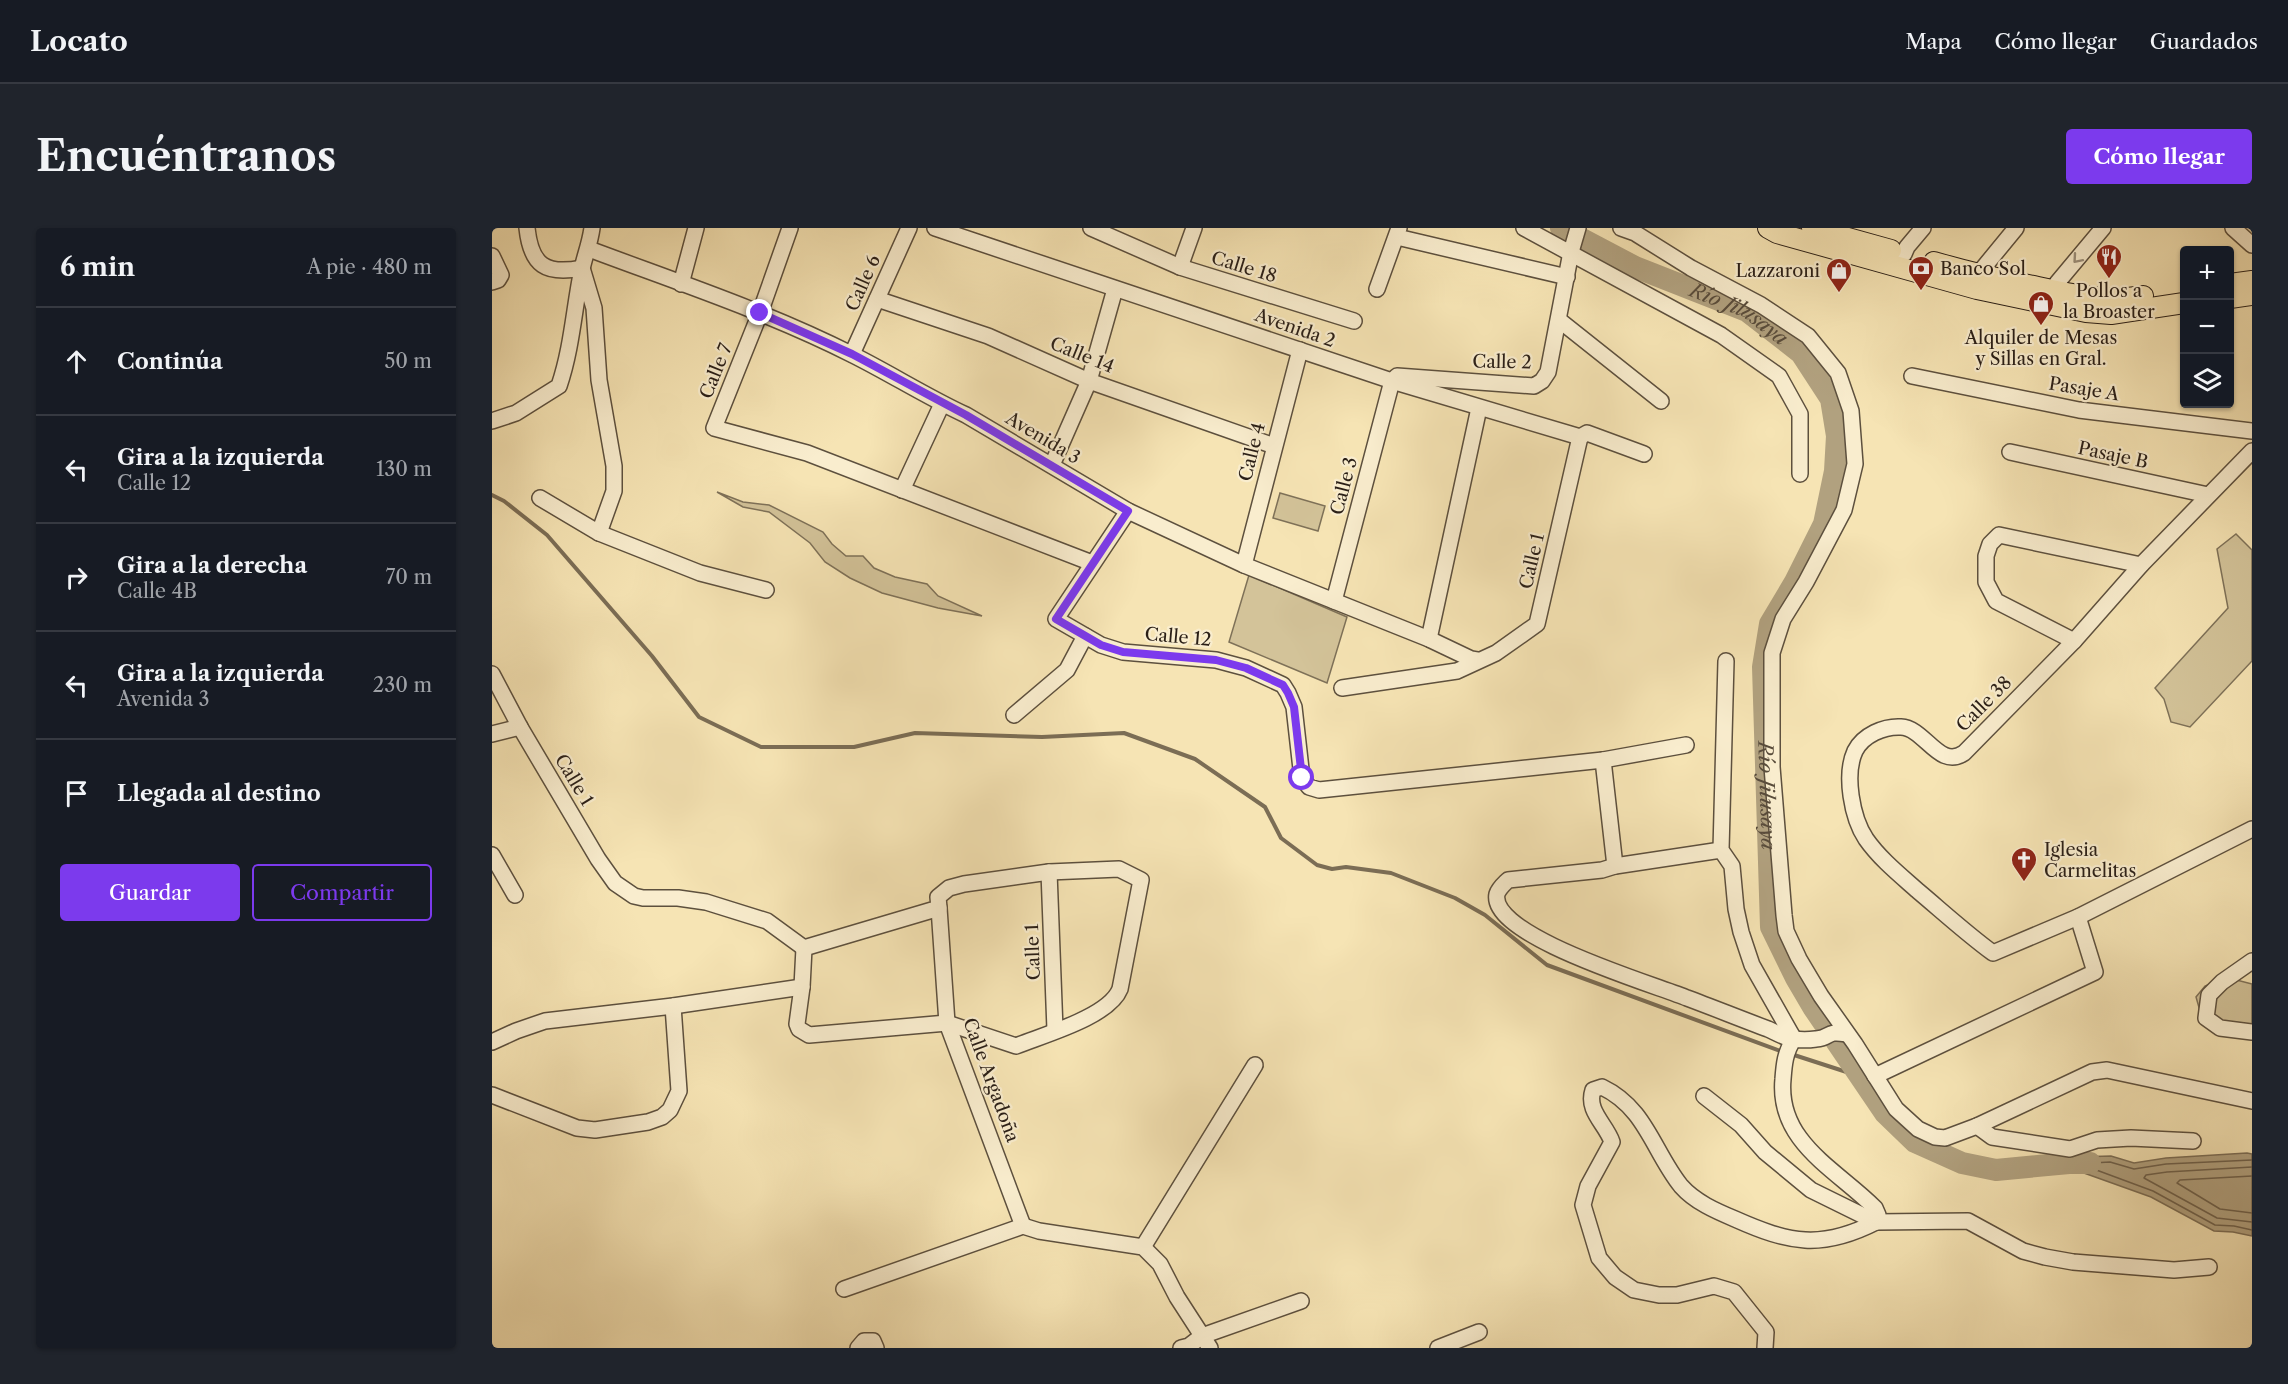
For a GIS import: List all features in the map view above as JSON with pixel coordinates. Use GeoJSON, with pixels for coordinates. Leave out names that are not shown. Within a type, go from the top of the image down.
{"type":"FeatureCollection","features":[{"type":"Feature","properties":{"kind":"main road"},"geometry":{"type":"LineString","coordinates":[[1768,228],[1777,233],[1833,236]]}},
{"type":"Feature","properties":{"kind":"main road"},"geometry":{"type":"LineString","coordinates":[[1812,228],[1902,260],[1979,282],[2053,298],[2111,314],[2180,304]]}},
{"type":"Feature","properties":{"kind":"main road"},"geometry":{"type":"LineString","coordinates":[[2234,283],[2252,281]]}},
{"type":"Feature","properties":{"kind":"main road"},"geometry":{"type":"LineString","coordinates":[[2053,298],[2111,299],[2180,290]]}},
{"type":"Feature","properties":{"kind":"main road"},"geometry":{"type":"LineString","coordinates":[[2234,297],[2252,295]]}},
{"type":"Feature","properties":{"kind":"street"},"geometry":{"type":"LineString","coordinates":[[527,228],[529,244],[535,258],[545,266],[555,271],[582,268]]}},
{"type":"Feature","properties":{"kind":"street"},"geometry":{"type":"LineString","coordinates":[[492,421],[516,413],[559,386],[567,363],[582,268],[589,249],[592,228]]}},
{"type":"Feature","properties":{"kind":"street"},"geometry":{"type":"LineString","coordinates":[[681,284],[696,228]]}},
{"type":"Feature","properties":{"kind":"street","name":"Calle 7"},"geometry":{"type":"LineString","coordinates":[[790,228],[760,313],[714,428],[807,453],[902,490]]}},
{"type":"Feature","properties":{"kind":"street","name":"Calle 6"},"geometry":{"type":"LineString","coordinates":[[852,354],[909,228]]}},
{"type":"Feature","properties":{"kind":"street","name":"Avenida 2"},"geometry":{"type":"LineString","coordinates":[[934,228],[1392,381],[1580,437],[1587,433],[1644,454]]}},
{"type":"Feature","properties":{"kind":"street","name":"Calle 18"},"geometry":{"type":"LineString","coordinates":[[1091,228],[1180,267],[1354,321]]}},
{"type":"Feature","properties":{"kind":"street"},"geometry":{"type":"LineString","coordinates":[[1180,267],[1194,228]]}},
{"type":"Feature","properties":{"kind":"street"},"geometry":{"type":"LineString","coordinates":[[1524,228],[1575,238],[1779,376],[1800,414],[1800,474]]}},
{"type":"Feature","properties":{"kind":"street"},"geometry":{"type":"LineString","coordinates":[[1621,228],[1761,304],[1808,336],[1838,373],[1851,411],[1855,464],[1844,510],[1784,619],[1772,653],[1772,767],[1786,931],[1834,1034],[1855,1044],[1901,1114],[1918,1129],[1935,1137],[1946,1138],[1977,1126],[2092,1072],[2107,1070],[2252,1101]]}},
{"type":"Feature","properties":{"kind":"street"},"geometry":{"type":"LineString","coordinates":[[1902,260],[1907,247],[1923,228]]}},
{"type":"Feature","properties":{"kind":"street"},"geometry":{"type":"LineString","coordinates":[[1979,282],[1984,267],[2016,228]]}},
{"type":"Feature","properties":{"kind":"street"},"geometry":{"type":"LineString","coordinates":[[2053,298],[2056,283],[2103,228]]}},
{"type":"Feature","properties":{"kind":"street"},"geometry":{"type":"LineString","coordinates":[[2233,228],[2252,245]]}},
{"type":"Feature","properties":{"kind":"street"},"geometry":{"type":"LineString","coordinates":[[1377,289],[1398,232],[1567,277]]}},
{"type":"Feature","properties":{"kind":"street","name":"Calle 2"},"geometry":{"type":"LineString","coordinates":[[1392,381],[1397,376],[1410,376],[1534,386],[1542,381],[1548,372],[1575,238]]}},
{"type":"Feature","properties":{"kind":"street","name":"Avenida 3"},"geometry":{"type":"LineString","coordinates":[[589,249],[760,313],[852,354],[966,415],[1128,511],[1244,565],[1477,660]]}},
{"type":"Feature","properties":{"kind":"street"},"geometry":{"type":"LineString","coordinates":[[492,256],[501,275],[498,280],[492,282]]}},
{"type":"Feature","properties":{"kind":"street"},"geometry":{"type":"LineString","coordinates":[[582,268],[594,308],[599,380],[614,466],[614,490],[599,533]]}},
{"type":"Feature","properties":{"kind":"street"},"geometry":{"type":"LineString","coordinates":[[1052,465],[1089,381],[1115,289]]}},
{"type":"Feature","properties":{"kind":"street","name":"Calle 14"},"geometry":{"type":"LineString","coordinates":[[877,299],[988,336],[1089,381],[1274,446]]}},
{"type":"Feature","properties":{"kind":"street"},"geometry":{"type":"LineString","coordinates":[[1559,321],[1661,401]]}},
{"type":"Feature","properties":{"kind":"street","name":"Calle 4"},"geometry":{"type":"LineString","coordinates":[[1244,565],[1300,350]]}},
{"type":"Feature","properties":{"kind":"street","name":"Pasaje A"},"geometry":{"type":"LineString","coordinates":[[1912,376],[2079,410],[2252,431]]}},
{"type":"Feature","properties":{"kind":"street","name":"Calle 3"},"geometry":{"type":"LineString","coordinates":[[1334,601],[1392,381]]}},
{"type":"Feature","properties":{"kind":"street"},"geometry":{"type":"LineString","coordinates":[[942,404],[902,490],[1092,563],[1128,511]]}},
{"type":"Feature","properties":{"kind":"street"},"geometry":{"type":"LineString","coordinates":[[1429,639],[1479,408]]}},
{"type":"Feature","properties":{"kind":"street","name":"Calle 1"},"geometry":{"type":"LineString","coordinates":[[1342,688],[1457,671],[1470,667],[1477,660],[1496,653],[1537,624],[1580,437]]}},
{"type":"Feature","properties":{"kind":"street","name":"Calle 38"},"geometry":{"type":"LineString","coordinates":[[2079,917],[1993,953],[1963,930],[1892,867],[1866,840],[1851,799],[1853,756],[1864,739],[1875,732],[1901,727],[1918,734],[1942,755],[1949,758],[1958,757],[2074,641],[2141,565],[2252,451]]}},
{"type":"Feature","properties":{"kind":"street","name":"Pasaje B"},"geometry":{"type":"LineString","coordinates":[[2010,452],[2208,495]]}},
{"type":"Feature","properties":{"kind":"street"},"geometry":{"type":"LineString","coordinates":[[540,498],[599,533],[700,573],[766,590]]}},
{"type":"Feature","properties":{"kind":"street"},"geometry":{"type":"LineString","coordinates":[[2074,641],[1996,601],[1986,582],[1986,556],[1990,544],[1999,536],[2141,565]]}},
{"type":"Feature","properties":{"kind":"street","name":"Calle 12"},"geometry":{"type":"LineString","coordinates":[[1092,563],[1056,619],[1101,645],[1123,652],[1216,660],[1246,668],[1283,685],[1292,700],[1302,778],[1309,787],[1319,790],[1602,760]]}},
{"type":"Feature","properties":{"kind":"street"},"geometry":{"type":"LineString","coordinates":[[1014,715],[1067,670],[1085,636]]}},
{"type":"Feature","properties":{"kind":"street"},"geometry":{"type":"LineString","coordinates":[[1726,661],[1721,850],[1732,866],[1738,921],[1752,965],[1789,1049],[1783,1104],[1789,1123],[1803,1143],[1875,1208],[1878,1215],[1876,1221]]}},
{"type":"Feature","properties":{"kind":"street","name":"Calle 1"},"geometry":{"type":"LineString","coordinates":[[492,674],[520,727],[598,860],[615,883],[634,896],[706,902],[767,921],[804,948]]}},
{"type":"Feature","properties":{"kind":"street"},"geometry":{"type":"LineString","coordinates":[[492,734],[520,727]]}},
{"type":"Feature","properties":{"kind":"street"},"geometry":{"type":"LineString","coordinates":[[1615,866],[1602,760],[1686,745]]}},
{"type":"Feature","properties":{"kind":"street"},"geometry":{"type":"LineString","coordinates":[[1875,1076],[2095,972],[2079,917],[2252,829]]}},
{"type":"Feature","properties":{"kind":"street"},"geometry":{"type":"LineString","coordinates":[[1721,850],[1602,870],[1509,880],[1500,888],[1497,896],[1498,905],[1516,925],[1544,941],[1610,972],[1675,993],[1789,1049],[1834,1034]]}},
{"type":"Feature","properties":{"kind":"street"},"geometry":{"type":"LineString","coordinates":[[492,855],[515,894]]}},
{"type":"Feature","properties":{"kind":"street"},"geometry":{"type":"LineString","coordinates":[[1119,869],[1141,880],[1118,995],[1109,1005],[1074,1025],[1016,1046],[947,1023],[808,1035],[798,1029],[804,948],[939,908],[938,897],[949,888],[1049,872],[1119,869]]}},
{"type":"Feature","properties":{"kind":"street","name":"Calle 1"},"geometry":{"type":"LineString","coordinates":[[1049,872],[1055,1030]]}},
{"type":"Feature","properties":{"kind":"street","name":"Calle Argadoña"},"geometry":{"type":"LineString","coordinates":[[939,908],[947,1023],[1023,1226]]}},
{"type":"Feature","properties":{"kind":"street"},"geometry":{"type":"LineString","coordinates":[[2252,961],[2209,995],[2205,1018],[2220,1028],[2252,1032]]}},
{"type":"Feature","properties":{"kind":"street"},"geometry":{"type":"LineString","coordinates":[[492,1042],[545,1021],[673,1006],[802,987]]}},
{"type":"Feature","properties":{"kind":"street"},"geometry":{"type":"LineString","coordinates":[[492,1095],[577,1128],[595,1130],[648,1122],[662,1117],[670,1110],[679,1090],[673,1006]]}},
{"type":"Feature","properties":{"kind":"street"},"geometry":{"type":"LineString","coordinates":[[1143,1247],[1255,1065]]}},
{"type":"Feature","properties":{"kind":"street"},"geometry":{"type":"LineString","coordinates":[[1765,1348],[1766,1332],[1734,1292],[1714,1286],[1677,1296],[1634,1290],[1615,1277],[1599,1258],[1583,1205],[1588,1186],[1609,1152],[1612,1142],[1590,1099],[1593,1090],[1602,1087],[1627,1104],[1646,1126],[1669,1169],[1682,1187],[1699,1201],[1728,1216],[1780,1237],[1803,1241],[1822,1239],[1851,1232],[1876,1221],[1968,1221],[2023,1251],[2045,1257],[2073,1262],[2174,1270],[2209,1267]]}},
{"type":"Feature","properties":{"kind":"street"},"geometry":{"type":"LineString","coordinates":[[1704,1096],[1741,1125],[1765,1152],[1811,1190],[1876,1221]]}},
{"type":"Feature","properties":{"kind":"street"},"geometry":{"type":"LineString","coordinates":[[1977,1126],[1992,1137],[2070,1149],[2097,1140],[2131,1138],[2193,1141]]}},
{"type":"Feature","properties":{"kind":"street"},"geometry":{"type":"LineString","coordinates":[[844,1289],[1023,1226],[1062,1235],[1143,1247],[1160,1264],[1177,1297],[1206,1342]]}},
{"type":"Feature","properties":{"kind":"street"},"geometry":{"type":"LineString","coordinates":[[1180,1348],[1206,1342],[1301,1301]]}},
{"type":"Feature","properties":{"kind":"street"},"geometry":{"type":"LineString","coordinates":[[1438,1348],[1479,1332]]}},
{"type":"Feature","properties":{"kind":"street"},"geometry":{"type":"LineString","coordinates":[[858,1348],[864,1341],[873,1341],[876,1348]]}},
{"type":"Feature","properties":{"kind":"shaded area"},"geometry":{"type":"Polygon","coordinates":[[[717,492],[743,502],[769,505],[823,532],[832,544],[846,556],[863,556],[874,568],[895,577],[927,584],[938,596],[982,616],[938,608],[882,593],[850,578],[825,562],[810,543],[769,512],[743,507],[717,492]]]}},
{"type":"Feature","properties":{"kind":"shaded area"},"geometry":{"type":"Polygon","coordinates":[[[1280,493],[1325,506],[1318,531],[1273,518],[1280,493]]]}},
{"type":"Feature","properties":{"kind":"shaded area"},"geometry":{"type":"Polygon","coordinates":[[[2236,534],[2252,550],[2252,661],[2190,727],[2171,722],[2164,699],[2155,688],[2228,608],[2217,549],[2236,534]]]}},
{"type":"Feature","properties":{"kind":"shaded area"},"geometry":{"type":"Polygon","coordinates":[[[1249,575],[1347,617],[1327,683],[1229,642],[1249,575]]]}},
{"type":"Feature","properties":{"kind":"shaded area"},"geometry":{"type":"Polygon","coordinates":[[[2225,977],[2252,984],[2252,1031],[2238,1030],[2200,1011],[2196,997],[2205,986],[2225,977]]]}},
{"type":"Feature","properties":{"kind":"water"},"geometry":{"type":"Polygon","coordinates":[[[2252,1154],[2252,1236],[2214,1231],[2151,1197],[2042,1158],[2111,1156],[2134,1163],[2166,1158],[2252,1154]]]}},
{"type":"Feature","properties":{"kind":"waterway","name":"Río Jilusaya"},"geometry":{"type":"LineString","coordinates":[[1561,228],[1635,267],[1747,311],[1801,353],[1831,399],[1837,436],[1835,471],[1824,524],[1795,582],[1770,624],[1763,667],[1771,927],[1796,978],[1885,1113],[1915,1142],[1962,1163],[1996,1170],[2090,1163]]}},
{"type":"Feature","properties":{"kind":"waterway"},"geometry":{"type":"LineString","coordinates":[[492,495],[504,501],[547,535],[652,656],[699,717],[761,747],[854,747],[915,733],[1042,737],[1124,733],[1195,759],[1265,807],[1281,838],[1317,865],[1332,869],[1346,867],[1391,873],[1455,898],[1485,915],[1547,965],[1783,1052]]}},
{"type":"Feature","properties":{"kind":"waterway"},"geometry":{"type":"LineString","coordinates":[[1791,1054],[1862,1077]]}},
{"type":"Feature","properties":{"kind":"place","name":"Pollos a la Broaster"},"geometry":{"type":"Point","coordinates":[2109,280]}},
{"type":"Feature","properties":{"kind":"place","name":"Banco Sol"},"geometry":{"type":"Point","coordinates":[1921,292]}},
{"type":"Feature","properties":{"kind":"place","name":"Lazzaroni"},"geometry":{"type":"Point","coordinates":[1839,294]}},
{"type":"Feature","properties":{"kind":"place","name":"Alquiler de Mesas y Sillas en Gral."},"geometry":{"type":"Point","coordinates":[2041,327]}},
{"type":"Feature","properties":{"kind":"place","name":"Iglesia Carmelitas"},"geometry":{"type":"Point","coordinates":[2024,883]}},
{"type":"Feature","properties":{"kind":"route"},"geometry":{"type":"LineString","coordinates":[[760,313],[852,354],[966,415],[1128,511],[1056,619],[1101,645],[1123,652],[1216,660],[1246,668],[1283,685],[1294,707],[1302,778]]}}]}
